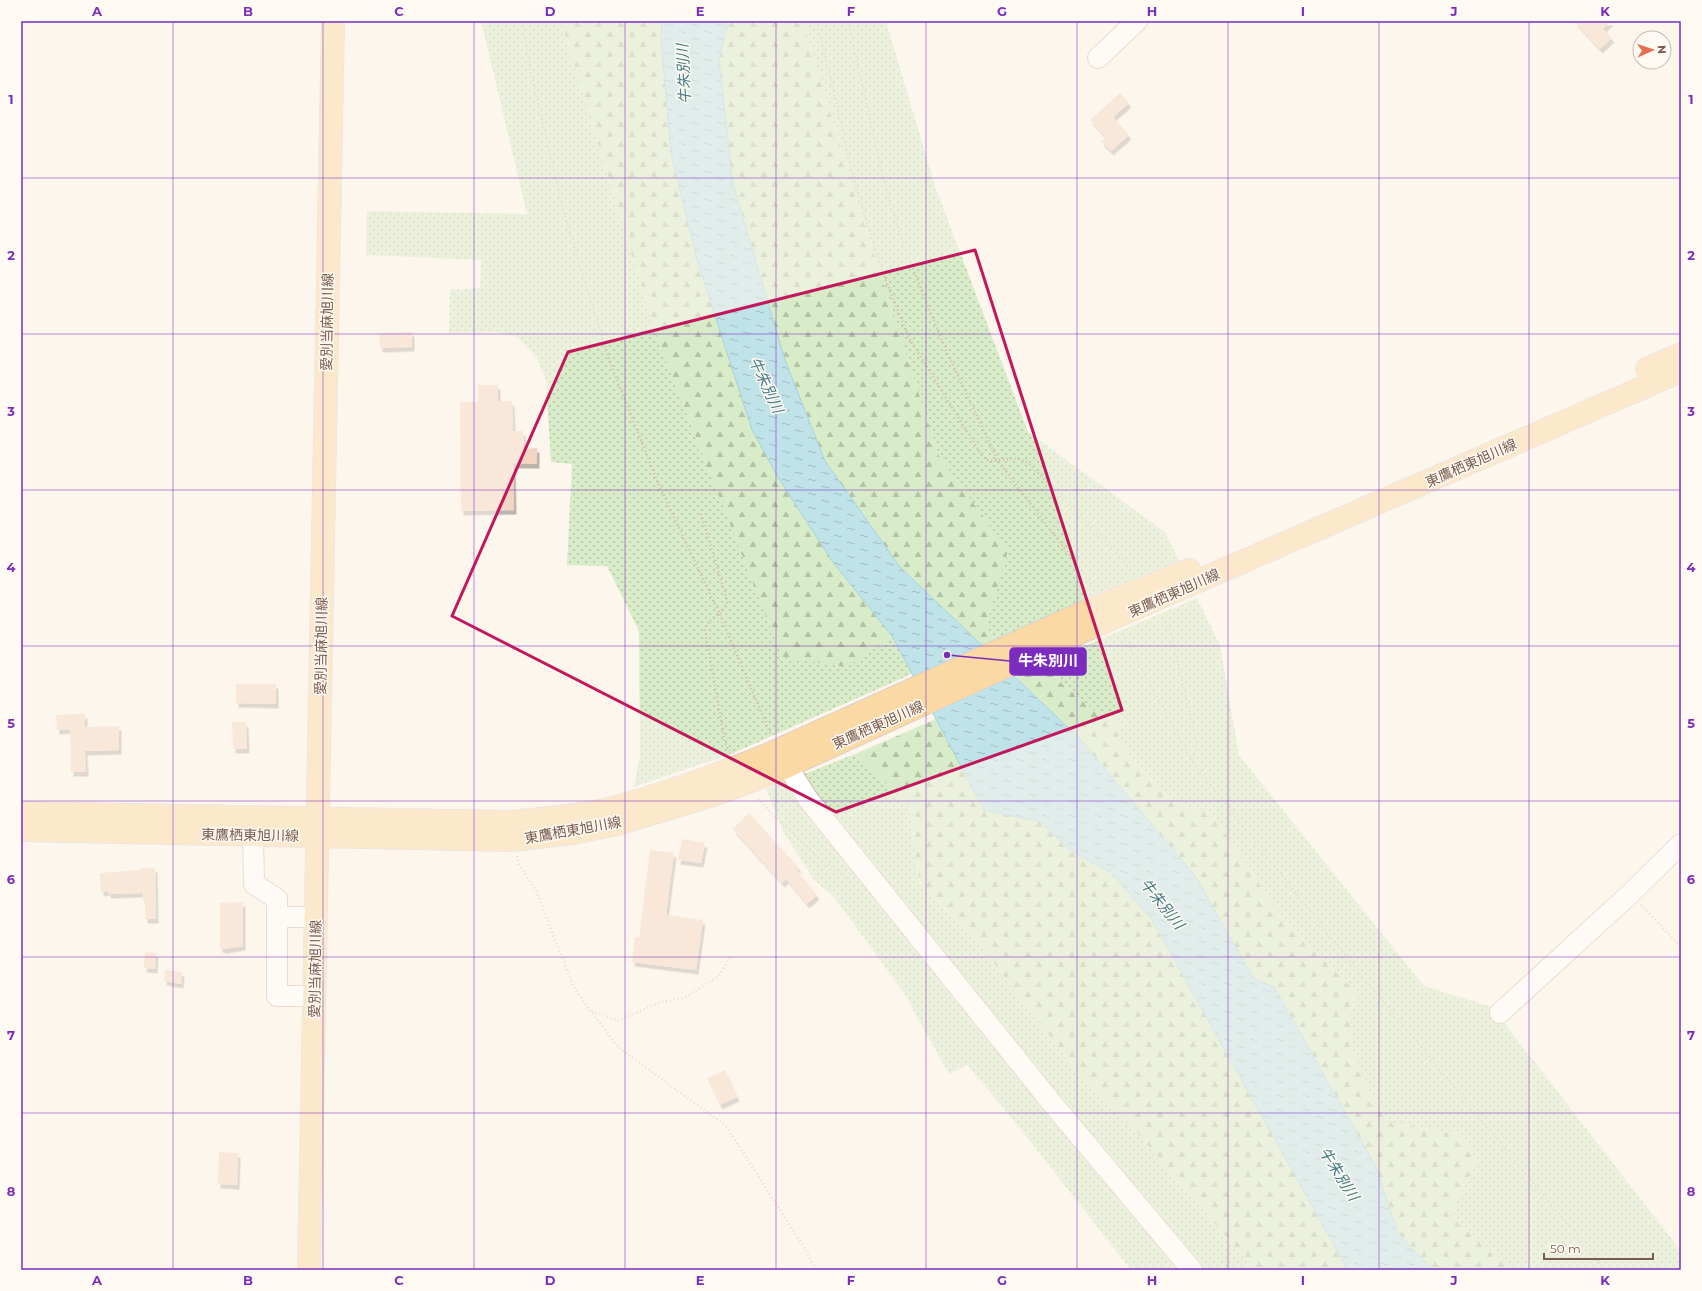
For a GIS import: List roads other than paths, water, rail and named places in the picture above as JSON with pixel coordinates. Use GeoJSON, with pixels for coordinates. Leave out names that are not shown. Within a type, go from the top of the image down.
{"type":"FeatureCollection","features":[{"type":"Feature","properties":{"kind":"main road","name":"愛別当麻旭川線"},"geometry":{"type":"LineString","coordinates":[[309,1270],[333,21]]}},
{"type":"Feature","properties":{"kind":"main road","name":"東鷹栖東旭川線"},"geometry":{"type":"LineString","coordinates":[[1101,615],[1185,572],[1681,354]]}},
{"type":"Feature","properties":{"kind":"main road","name":"東鷹栖東旭川線"},"geometry":{"type":"LineString","coordinates":[[21,813],[318,827],[512,840],[573,833],[621,823],[713,795],[782,758],[1101,615],[1681,371]]}},
{"type":"Feature","properties":{"kind":"main road","name":"東鷹栖東旭川線"},"geometry":{"type":"LineString","coordinates":[[21,830],[253,835],[318,827],[511,822],[567,816],[619,807],[731,770],[782,758]]}},
{"type":"Feature","properties":{"kind":"street"},"geometry":{"type":"LineString","coordinates":[[1098,58],[1137,21]]}},
{"type":"Feature","properties":{"kind":"street"},"geometry":{"type":"LineString","coordinates":[[782,758],[808,799],[872,879],[1051,1102],[1192,1270]]}},
{"type":"Feature","properties":{"kind":"street"},"geometry":{"type":"LineString","coordinates":[[253,835],[254,884],[277,899],[277,996],[315,996]]}},
{"type":"Feature","properties":{"kind":"street"},"geometry":{"type":"LineString","coordinates":[[1500,1013],[1630,894],[1681,844]]}},
{"type":"Feature","properties":{"kind":"street"},"geometry":{"type":"LineString","coordinates":[[277,917],[316,917]]}},
{"type":"Feature","properties":{"kind":"water","name":"牛朱別川"},"geometry":{"type":"Polygon","coordinates":[[[662,21],[727,21],[719,60],[733,184],[785,360],[825,461],[900,567],[1080,739],[1196,877],[1253,978],[1274,987],[1375,1165],[1398,1234],[1433,1270],[1348,1270],[1152,920],[1112,873],[1070,851],[1041,822],[984,810],[892,636],[832,561],[779,479],[752,430],[697,260],[671,154],[661,40],[662,21]]]}},
{"type":"Feature","properties":{"kind":"place","name":"牛朱別川"},"geometry":{"type":"Point","coordinates":[947,655]}}]}
